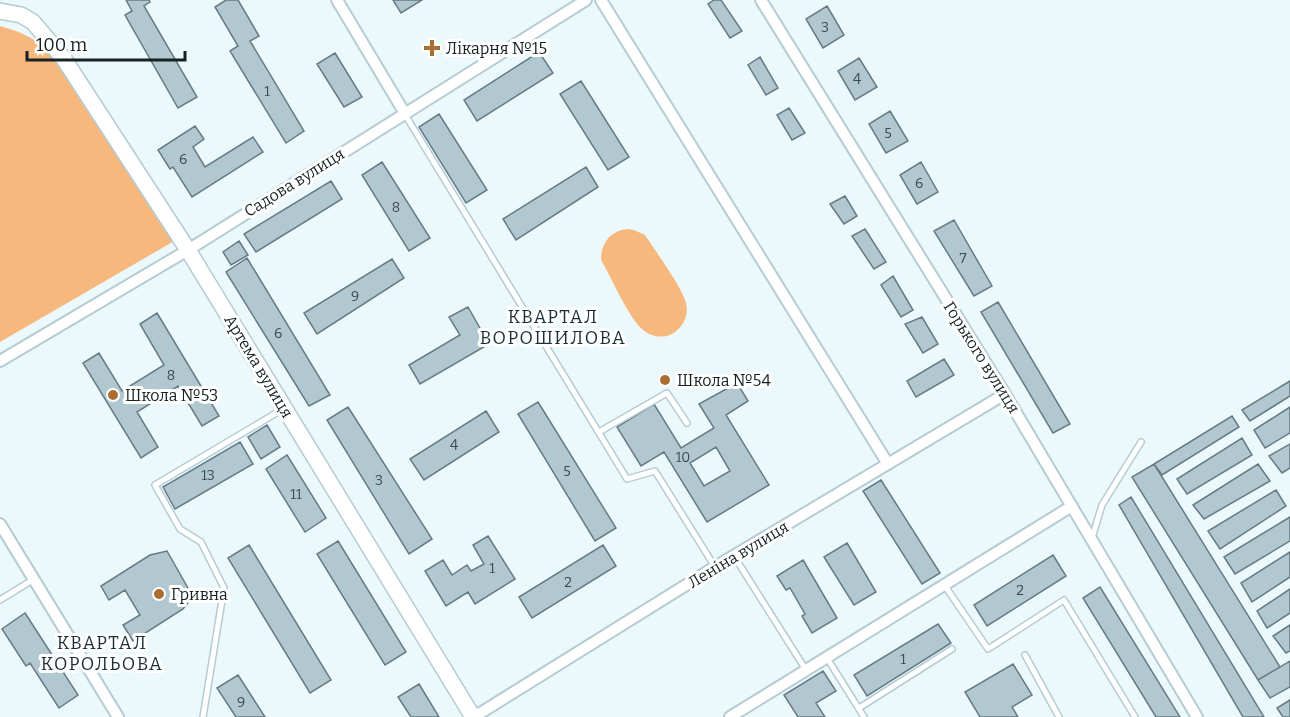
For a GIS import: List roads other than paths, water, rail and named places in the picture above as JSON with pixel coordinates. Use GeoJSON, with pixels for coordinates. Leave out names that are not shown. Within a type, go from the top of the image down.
{"type":"FeatureCollection","features":[{"type":"Feature","properties":{"kind":"street"},"geometry":{"type":"LineString","coordinates":[[337,0],[404,112]]}},
{"type":"Feature","properties":{"kind":"street","name":"Садова вулиця"},"geometry":{"type":"LineString","coordinates":[[0,361],[188,250],[404,112],[586,0]]}},
{"type":"Feature","properties":{"kind":"street"},"geometry":{"type":"LineString","coordinates":[[601,0],[888,464]]}},
{"type":"Feature","properties":{"kind":"street","name":"Горького вулиця"},"geometry":{"type":"LineString","coordinates":[[761,0],[1005,394],[1194,716]]}},
{"type":"Feature","properties":{"kind":"street","name":"Артема вулиця"},"geometry":{"type":"LineString","coordinates":[[0,11],[21,15],[33,22],[64,59],[188,250],[474,717]]}},
{"type":"Feature","properties":{"kind":"street","name":"Леніна вулиця"},"geometry":{"type":"LineString","coordinates":[[474,717],[715,567],[1005,394]]}},
{"type":"Feature","properties":{"kind":"street"},"geometry":{"type":"LineString","coordinates":[[730,717],[1072,506]]}},
{"type":"Feature","properties":{"kind":"street"},"geometry":{"type":"LineString","coordinates":[[0,524],[118,717]]}},
{"type":"Feature","properties":{"kind":"lane"},"geometry":{"type":"LineString","coordinates":[[404,112],[627,478],[655,471],[715,567]]}},
{"type":"Feature","properties":{"kind":"lane"},"geometry":{"type":"LineString","coordinates":[[599,432],[667,393],[687,423]]}},
{"type":"Feature","properties":{"kind":"lane"},"geometry":{"type":"LineString","coordinates":[[203,717],[224,588],[201,542],[180,529],[155,485],[284,408]]}},
{"type":"Feature","properties":{"kind":"lane"},"geometry":{"type":"LineString","coordinates":[[1092,539],[1102,505],[1141,442]]}},
{"type":"Feature","properties":{"kind":"lane"},"geometry":{"type":"LineString","coordinates":[[734,556],[806,670]]}},
{"type":"Feature","properties":{"kind":"lane"},"geometry":{"type":"LineString","coordinates":[[0,600],[34,579]]}},
{"type":"Feature","properties":{"kind":"lane"},"geometry":{"type":"LineString","coordinates":[[945,586],[988,649],[1064,600],[1135,717]]}},
{"type":"Feature","properties":{"kind":"lane"},"geometry":{"type":"LineString","coordinates":[[859,708],[952,649]]}},
{"type":"Feature","properties":{"kind":"lane"},"geometry":{"type":"LineString","coordinates":[[1025,655],[1059,717]]}},
{"type":"Feature","properties":{"kind":"lane"},"geometry":{"type":"LineString","coordinates":[[827,658],[864,717]]}},
{"type":"Feature","properties":{"kind":"place","name":"Лікарня №15"},"geometry":{"type":"Point","coordinates":[432,48]}},
{"type":"Feature","properties":{"kind":"place","name":"Школа №54"},"geometry":{"type":"Point","coordinates":[665,380]}},
{"type":"Feature","properties":{"kind":"place","name":"Школа №53"},"geometry":{"type":"Point","coordinates":[113,395]}},
{"type":"Feature","properties":{"kind":"place","name":"Гривна"},"geometry":{"type":"Point","coordinates":[159,594]}},
{"type":"Feature","properties":{"kind":"district","name":"КВАРТАЛ ВОРОШИЛОВА"},"geometry":{"type":"Point","coordinates":[553,327]}},
{"type":"Feature","properties":{"kind":"district","name":"КВАРТАЛ КОРОЛЬОВА"},"geometry":{"type":"Point","coordinates":[102,653]}}]}
